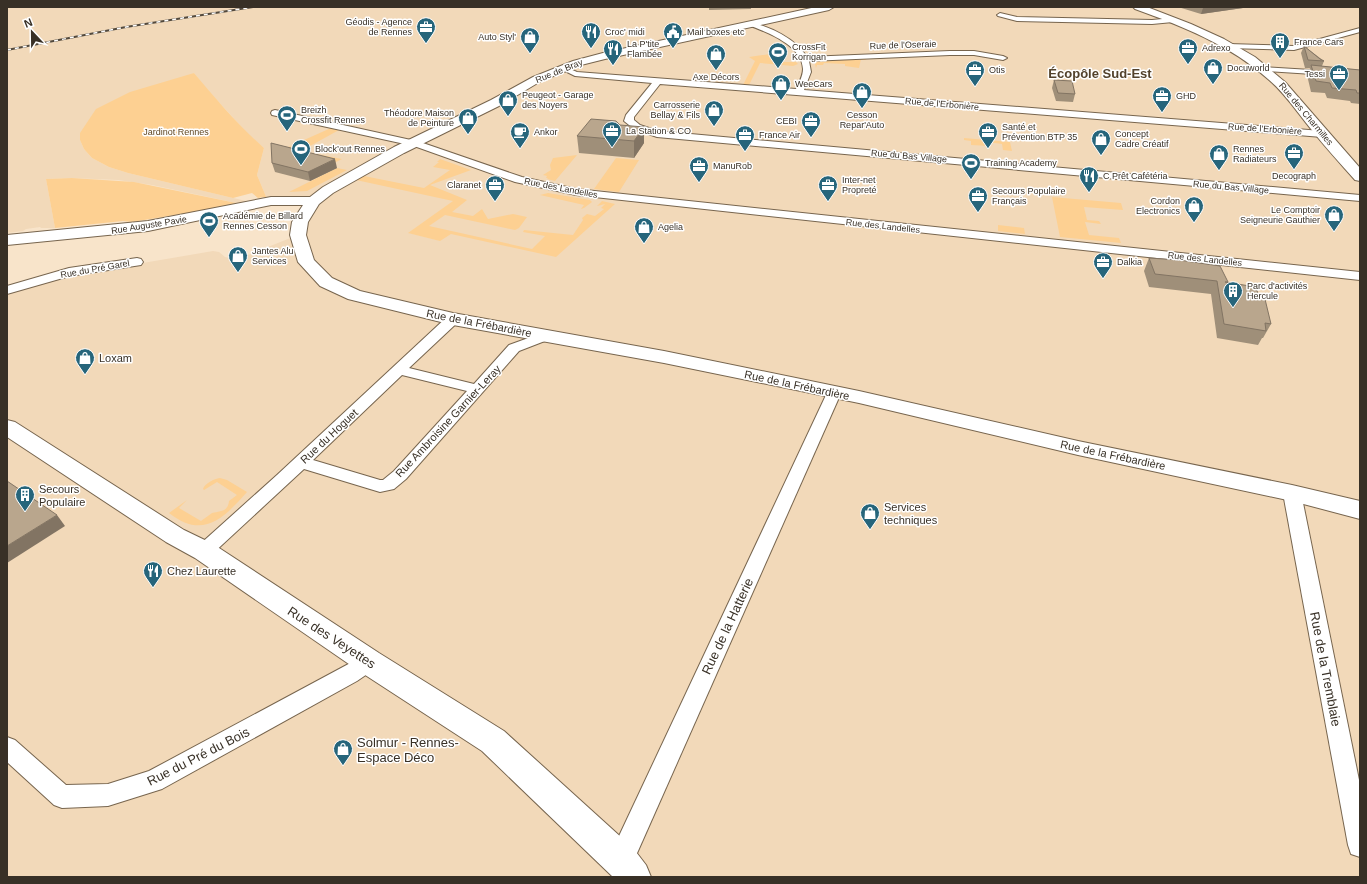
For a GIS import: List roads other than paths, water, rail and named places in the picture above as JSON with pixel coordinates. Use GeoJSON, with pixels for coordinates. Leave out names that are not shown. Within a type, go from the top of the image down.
{"type":"FeatureCollection","features":[{"type":"Feature","properties":{"kind":"street","name":"Rue de Bray"},"geometry":{"type":"LineString","coordinates":[[313,201],[346,179],[413,143],[495,103],[537,79],[563,68],[603,56],[830,7]]}},
{"type":"Feature","properties":{"kind":"street","name":"Rue des Charmilles"},"geometry":{"type":"LineString","coordinates":[[1138,7],[1203,33],[1228,46],[1265,69],[1290,93],[1322,134],[1360,177]]}},
{"type":"Feature","properties":{"kind":"street"},"geometry":{"type":"LineString","coordinates":[[1000,15],[1017,19],[1152,22],[1173,20]]}},
{"type":"Feature","properties":{"kind":"street"},"geometry":{"type":"LineString","coordinates":[[750,24],[794,46],[804,59],[807,67],[807,74],[798,92]]}},
{"type":"Feature","properties":{"kind":"street"},"geometry":{"type":"LineString","coordinates":[[1228,46],[1294,48],[1360,30]]}},
{"type":"Feature","properties":{"kind":"street","name":"Rue de l'Oseraie"},"geometry":{"type":"LineString","coordinates":[[804,59],[950,53],[974,53],[1003,58]]}},
{"type":"Feature","properties":{"kind":"street","name":"Rue de l'Erbonière"},"geometry":{"type":"LineString","coordinates":[[563,68],[575,74],[1322,134]]}},
{"type":"Feature","properties":{"kind":"street"},"geometry":{"type":"LineString","coordinates":[[1265,69],[1360,75]]}},
{"type":"Feature","properties":{"kind":"street","name":"Rue du Bas Village"},"geometry":{"type":"LineString","coordinates":[[658,81],[630,117],[630,121],[637,127],[657,134],[1360,198]]}},
{"type":"Feature","properties":{"kind":"street","name":"Rue des Landelles"},"geometry":{"type":"LineString","coordinates":[[281,113],[413,143],[518,179],[576,192],[1360,276]]}},
{"type":"Feature","properties":{"kind":"street","name":"Rue Auguste Pavie"},"geometry":{"type":"LineString","coordinates":[[7,240],[141,227],[271,201],[313,201]]}},
{"type":"Feature","properties":{"kind":"street","name":"Rue de la Frébardière"},"geometry":{"type":"LineString","coordinates":[[313,201],[303,215],[298,235],[306,262],[326,282],[354,295],[452,319],[664,357],[834,392],[1078,448],[1292,493],[1360,510]]}},
{"type":"Feature","properties":{"kind":"street","name":"Rue du Pré Garel"},"geometry":{"type":"LineString","coordinates":[[7,290],[69,272],[137,262]]}},
{"type":"Feature","properties":{"kind":"street","name":"Rue du Hoguet"},"geometry":{"type":"LineString","coordinates":[[204,551],[452,319]]}},
{"type":"Feature","properties":{"kind":"street","name":"Rue Ambroisine Garnier-Leray"},"geometry":{"type":"LineString","coordinates":[[300,462],[380,486],[388,485],[400,475],[514,348],[544,336]]}},
{"type":"Feature","properties":{"kind":"street"},"geometry":{"type":"LineString","coordinates":[[398,370],[478,389]]}},
{"type":"Feature","properties":{"kind":"street","name":"Rue de la Hatterie"},"geometry":{"type":"LineString","coordinates":[[627,869],[834,392]]}},
{"type":"Feature","properties":{"kind":"street","name":"Rue des Veyettes"},"geometry":{"type":"LineString","coordinates":[[7,426],[176,536],[204,551],[369,662],[493,741],[627,869]]}},
{"type":"Feature","properties":{"kind":"street","name":"Rue de la Tremblaie"},"geometry":{"type":"LineString","coordinates":[[1292,493],[1360,845]]}},
{"type":"Feature","properties":{"kind":"street","name":"Rue du Pré du Bois"},"geometry":{"type":"LineString","coordinates":[[7,747],[62,797],[108,795],[154,781],[350,675],[369,662]]}},
{"type":"Feature","properties":{"kind":"railway"},"geometry":{"type":"LineString","coordinates":[[7,50],[126,27],[253,7]]}},
{"type":"Feature","properties":{"kind":"place","name":"Géodis - Agence de Rennes"},"geometry":{"type":"Point","coordinates":[426,44]}},
{"type":"Feature","properties":{"kind":"place","name":"Croc' midi"},"geometry":{"type":"Point","coordinates":[591,49]}},
{"type":"Feature","properties":{"kind":"place","name":"Mail boxes etc"},"geometry":{"type":"Point","coordinates":[673,49]}},
{"type":"Feature","properties":{"kind":"place","name":"Auto Styl'"},"geometry":{"type":"Point","coordinates":[530,54]}},
{"type":"Feature","properties":{"kind":"place","name":"France Cars"},"geometry":{"type":"Point","coordinates":[1280,59]}},
{"type":"Feature","properties":{"kind":"place","name":"Adrexo"},"geometry":{"type":"Point","coordinates":[1188,65]}},
{"type":"Feature","properties":{"kind":"place","name":"La P'tite Flambée"},"geometry":{"type":"Point","coordinates":[613,66]}},
{"type":"Feature","properties":{"kind":"place","name":"CrossFit Korrigan"},"geometry":{"type":"Point","coordinates":[778,69]}},
{"type":"Feature","properties":{"kind":"place","name":"Axe Décors"},"geometry":{"type":"Point","coordinates":[716,71]}},
{"type":"Feature","properties":{"kind":"place","name":"Docuworld"},"geometry":{"type":"Point","coordinates":[1213,85]}},
{"type":"Feature","properties":{"kind":"place","name":"Otis"},"geometry":{"type":"Point","coordinates":[975,87]}},
{"type":"Feature","properties":{"kind":"place","name":"Tessi"},"geometry":{"type":"Point","coordinates":[1339,91]}},
{"type":"Feature","properties":{"kind":"place","name":"WeeCars"},"geometry":{"type":"Point","coordinates":[781,101]}},
{"type":"Feature","properties":{"kind":"place","name":"Cesson Repar'Auto"},"geometry":{"type":"Point","coordinates":[862,109]}},
{"type":"Feature","properties":{"kind":"place","name":"GHD"},"geometry":{"type":"Point","coordinates":[1162,113]}},
{"type":"Feature","properties":{"kind":"place","name":"Peugeot - Garage des Noyers"},"geometry":{"type":"Point","coordinates":[508,117]}},
{"type":"Feature","properties":{"kind":"place","name":"Carrosserie Bellay & Fils"},"geometry":{"type":"Point","coordinates":[714,127]}},
{"type":"Feature","properties":{"kind":"place","name":"Breizh Crossfit Rennes"},"geometry":{"type":"Point","coordinates":[287,132]}},
{"type":"Feature","properties":{"kind":"place","name":"Théodore Maison de Peinture"},"geometry":{"type":"Point","coordinates":[468,135]}},
{"type":"Feature","properties":{"kind":"place","name":"CEBI"},"geometry":{"type":"Point","coordinates":[811,138]}},
{"type":"Feature","properties":{"kind":"place","name":"La Station & CO"},"geometry":{"type":"Point","coordinates":[612,148]}},
{"type":"Feature","properties":{"kind":"place","name":"Ankor"},"geometry":{"type":"Point","coordinates":[520,149]}},
{"type":"Feature","properties":{"kind":"place","name":"Santé et Prévention BTP 35"},"geometry":{"type":"Point","coordinates":[988,149]}},
{"type":"Feature","properties":{"kind":"place","name":"France Air"},"geometry":{"type":"Point","coordinates":[745,152]}},
{"type":"Feature","properties":{"kind":"place","name":"Concept Cadre Créatif"},"geometry":{"type":"Point","coordinates":[1101,156]}},
{"type":"Feature","properties":{"kind":"place","name":"Block’out Rennes"},"geometry":{"type":"Point","coordinates":[301,166]}},
{"type":"Feature","properties":{"kind":"place","name":"Decograph"},"geometry":{"type":"Point","coordinates":[1294,170]}},
{"type":"Feature","properties":{"kind":"place","name":"Rennes Radiateurs"},"geometry":{"type":"Point","coordinates":[1219,171]}},
{"type":"Feature","properties":{"kind":"place","name":"Training Academy"},"geometry":{"type":"Point","coordinates":[971,180]}},
{"type":"Feature","properties":{"kind":"place","name":"ManuRob"},"geometry":{"type":"Point","coordinates":[699,183]}},
{"type":"Feature","properties":{"kind":"place","name":"C Prêt Cafétéria"},"geometry":{"type":"Point","coordinates":[1089,193]}},
{"type":"Feature","properties":{"kind":"place","name":"Claranet"},"geometry":{"type":"Point","coordinates":[495,202]}},
{"type":"Feature","properties":{"kind":"place","name":"Inter-net Propreté"},"geometry":{"type":"Point","coordinates":[828,202]}},
{"type":"Feature","properties":{"kind":"place","name":"Secours Populaire Français"},"geometry":{"type":"Point","coordinates":[978,213]}},
{"type":"Feature","properties":{"kind":"place","name":"Cordon Electronics"},"geometry":{"type":"Point","coordinates":[1194,223]}},
{"type":"Feature","properties":{"kind":"place","name":"Le Comptoir Seigneurie Gauthier"},"geometry":{"type":"Point","coordinates":[1334,232]}},
{"type":"Feature","properties":{"kind":"place","name":"Académie de Billard Rennes Cesson"},"geometry":{"type":"Point","coordinates":[209,238]}},
{"type":"Feature","properties":{"kind":"place","name":"Agelia"},"geometry":{"type":"Point","coordinates":[644,244]}},
{"type":"Feature","properties":{"kind":"place","name":"Jantes Alu Services"},"geometry":{"type":"Point","coordinates":[238,273]}},
{"type":"Feature","properties":{"kind":"place","name":"Dalkia"},"geometry":{"type":"Point","coordinates":[1103,279]}},
{"type":"Feature","properties":{"kind":"place","name":"Parc d'activités Hercule"},"geometry":{"type":"Point","coordinates":[1233,308]}},
{"type":"Feature","properties":{"kind":"place","name":"Loxam"},"geometry":{"type":"Point","coordinates":[85,375]}},
{"type":"Feature","properties":{"kind":"place","name":"Secours Populaire"},"geometry":{"type":"Point","coordinates":[25,512]}},
{"type":"Feature","properties":{"kind":"place","name":"Services techniques"},"geometry":{"type":"Point","coordinates":[870,530]}},
{"type":"Feature","properties":{"kind":"place","name":"Chez Laurette"},"geometry":{"type":"Point","coordinates":[153,588]}},
{"type":"Feature","properties":{"kind":"place","name":"Solmur - Rennes- Espace Déco"},"geometry":{"type":"Point","coordinates":[343,766]}},
{"type":"Feature","properties":{"kind":"district","name":"Écopôle Sud-Est"},"geometry":{"type":"Point","coordinates":[1100,73]}},
{"type":"Feature","properties":{"kind":"park label","name":"Jardinot Rennes"},"geometry":{"type":"Point","coordinates":[176,132]}}]}
